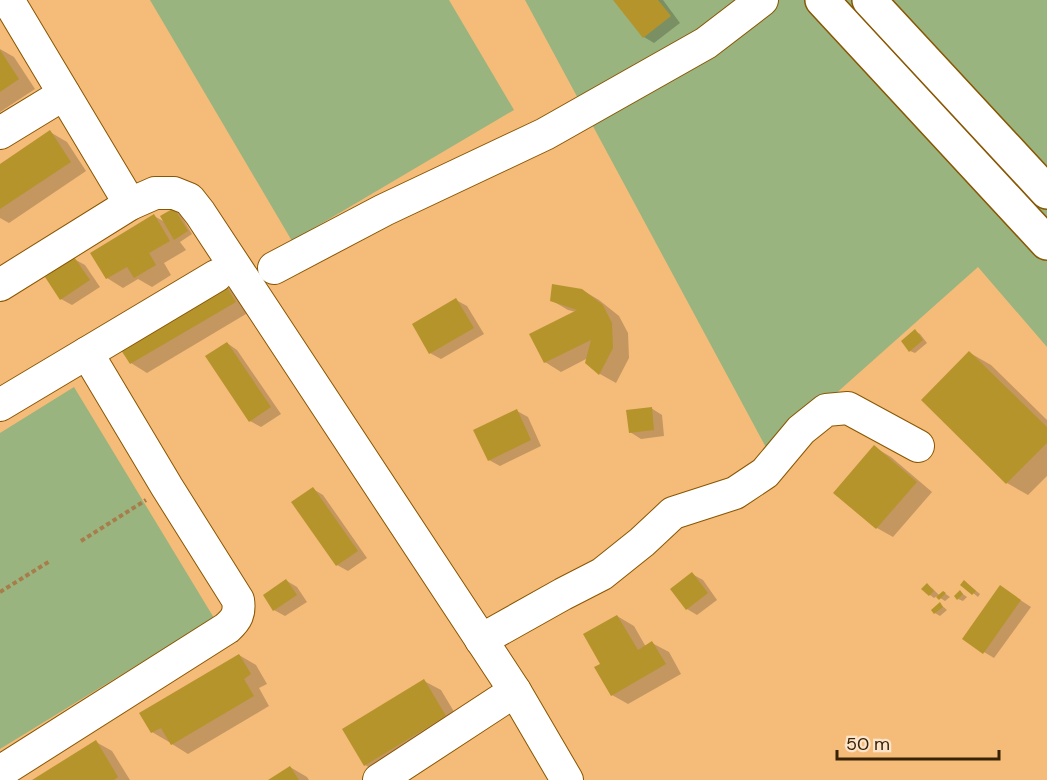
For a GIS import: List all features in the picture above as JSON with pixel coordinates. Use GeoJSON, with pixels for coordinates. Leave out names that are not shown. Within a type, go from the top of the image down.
{"type":"FeatureCollection","features":[{"type":"Feature","properties":{"kind":"highway"},"geometry":{"type":"LineString","coordinates":[[822,0],[1047,243]]}},
{"type":"Feature","properties":{"kind":"highway"},"geometry":{"type":"LineString","coordinates":[[869,0],[1047,192]]}},
{"type":"Feature","properties":{"kind":"street"},"geometry":{"type":"LineString","coordinates":[[8,0],[129,204]]}},
{"type":"Feature","properties":{"kind":"street"},"geometry":{"type":"LineString","coordinates":[[274,268],[384,210],[546,134],[706,44],[762,0]]}},
{"type":"Feature","properties":{"kind":"street"},"geometry":{"type":"LineString","coordinates":[[0,133],[64,94]]}},
{"type":"Feature","properties":{"kind":"street"},"geometry":{"type":"LineString","coordinates":[[1,281],[129,204],[155,192],[174,193],[189,199],[482,640],[567,780]]}},
{"type":"Feature","properties":{"kind":"street"},"geometry":{"type":"LineString","coordinates":[[0,405],[216,276]]}},
{"type":"Feature","properties":{"kind":"street"},"geometry":{"type":"LineString","coordinates":[[0,772],[227,627],[236,620],[239,611],[238,600],[87,353]]}},
{"type":"Feature","properties":{"kind":"street"},"geometry":{"type":"LineString","coordinates":[[482,640],[602,574],[674,513],[735,493],[765,473],[801,430],[826,410],[848,408],[918,446]]}},
{"type":"Feature","properties":{"kind":"street"},"geometry":{"type":"LineString","coordinates":[[379,780],[515,691]]}},
{"type":"Feature","properties":{"kind":"path"},"geometry":{"type":"LineString","coordinates":[[81,541],[167,487]]}},
{"type":"Feature","properties":{"kind":"path"},"geometry":{"type":"LineString","coordinates":[[0,592],[50,561]]}},
{"type":"Feature","properties":{"kind":"green space"},"geometry":{"type":"Polygon","coordinates":[[[150,0],[449,0],[514,110],[292,241],[150,0]]]}},
{"type":"Feature","properties":{"kind":"green space"},"geometry":{"type":"Polygon","coordinates":[[[525,0],[1047,0],[1047,347],[978,267],[769,453],[525,0]]]}},
{"type":"Feature","properties":{"kind":"green space"},"geometry":{"type":"Polygon","coordinates":[[[74,387],[214,618],[0,749],[0,433],[74,387]]]}},
{"type":"Feature","properties":{"kind":"building"},"geometry":{"type":"Polygon","coordinates":[[[613,0],[658,0],[671,16],[643,38],[613,0]]]}},
{"type":"Feature","properties":{"kind":"building"},"geometry":{"type":"Polygon","coordinates":[[[0,50],[19,79],[0,92],[0,50]]]}},
{"type":"Feature","properties":{"kind":"building"},"geometry":{"type":"Polygon","coordinates":[[[50,130],[71,162],[0,209],[0,164],[50,130]]]}},
{"type":"Feature","properties":{"kind":"building"},"geometry":{"type":"Polygon","coordinates":[[[174,208],[188,231],[174,240],[160,216],[174,208]]]}},
{"type":"Feature","properties":{"kind":"building"},"geometry":{"type":"Polygon","coordinates":[[[154,214],[170,241],[149,253],[156,265],[134,278],[127,267],[106,279],[90,253],[154,214]]]}},
{"type":"Feature","properties":{"kind":"building"},"geometry":{"type":"Polygon","coordinates":[[[74,257],[90,280],[60,300],[45,277],[74,257]]]}},
{"type":"Feature","properties":{"kind":"building"},"geometry":{"type":"Polygon","coordinates":[[[225,284],[236,302],[130,364],[119,347],[225,284]]]}},
{"type":"Feature","properties":{"kind":"building"},"geometry":{"type":"Polygon","coordinates":[[[552,284],[582,289],[603,305],[612,323],[613,348],[599,375],[585,363],[591,340],[544,363],[529,334],[577,310],[550,301],[552,284]]]}},
{"type":"Feature","properties":{"kind":"building"},"geometry":{"type":"Polygon","coordinates":[[[456,298],[474,328],[429,354],[412,324],[456,298]]]}},
{"type":"Feature","properties":{"kind":"building"},"geometry":{"type":"Polygon","coordinates":[[[915,329],[923,340],[909,352],[901,341],[915,329]]]}},
{"type":"Feature","properties":{"kind":"building"},"geometry":{"type":"Polygon","coordinates":[[[227,342],[271,407],[249,422],[205,356],[227,342]]]}},
{"type":"Feature","properties":{"kind":"building"},"geometry":{"type":"Polygon","coordinates":[[[969,351],[1047,427],[1047,443],[1006,484],[921,400],[969,351]]]}},
{"type":"Feature","properties":{"kind":"building"},"geometry":{"type":"Polygon","coordinates":[[[652,407],[654,430],[629,433],[626,410],[652,407]]]}},
{"type":"Feature","properties":{"kind":"building"},"geometry":{"type":"Polygon","coordinates":[[[517,409],[531,440],[488,461],[473,430],[517,409]]]}},
{"type":"Feature","properties":{"kind":"building"},"geometry":{"type":"Polygon","coordinates":[[[874,445],[917,482],[876,529],[833,493],[874,445]]]}},
{"type":"Feature","properties":{"kind":"building"},"geometry":{"type":"Polygon","coordinates":[[[313,487],[358,551],[336,566],[291,502],[313,487]]]}},
{"type":"Feature","properties":{"kind":"building"},"geometry":{"type":"Polygon","coordinates":[[[692,572],[708,593],[686,610],[670,589],[692,572]]]}},
{"type":"Feature","properties":{"kind":"building"},"geometry":{"type":"Polygon","coordinates":[[[286,579],[297,595],[273,611],[263,595],[286,579]]]}},
{"type":"Feature","properties":{"kind":"building"},"geometry":{"type":"Polygon","coordinates":[[[964,580],[976,591],[972,595],[960,585],[964,580]]]}},
{"type":"Feature","properties":{"kind":"building"},"geometry":{"type":"Polygon","coordinates":[[[927,583],[934,591],[929,596],[921,589],[927,583]]]}},
{"type":"Feature","properties":{"kind":"building"},"geometry":{"type":"Polygon","coordinates":[[[1000,585],[1021,600],[983,654],[962,639],[1000,585]]]}},
{"type":"Feature","properties":{"kind":"building"},"geometry":{"type":"Polygon","coordinates":[[[960,590],[963,594],[957,600],[954,596],[960,590]]]}},
{"type":"Feature","properties":{"kind":"building"},"geometry":{"type":"Polygon","coordinates":[[[943,591],[946,593],[939,600],[936,597],[943,591]]]}},
{"type":"Feature","properties":{"kind":"building"},"geometry":{"type":"Polygon","coordinates":[[[940,602],[943,607],[934,614],[931,610],[940,602]]]}},
{"type":"Feature","properties":{"kind":"building"},"geometry":{"type":"Polygon","coordinates":[[[617,615],[638,650],[652,641],[666,664],[611,696],[594,667],[600,664],[583,634],[617,615]]]}},
{"type":"Feature","properties":{"kind":"building"},"geometry":{"type":"Polygon","coordinates":[[[239,654],[251,674],[244,679],[254,696],[171,745],[161,728],[151,733],[139,713],[239,654]]]}},
{"type":"Feature","properties":{"kind":"building"},"geometry":{"type":"Polygon","coordinates":[[[424,679],[446,716],[364,766],[342,729],[424,679]]]}},
{"type":"Feature","properties":{"kind":"building"},"geometry":{"type":"Polygon","coordinates":[[[96,740],[118,777],[114,780],[32,780],[96,740]]]}},
{"type":"Feature","properties":{"kind":"building"},"geometry":{"type":"Polygon","coordinates":[[[290,766],[299,780],[268,780],[290,766]]]}}]}
